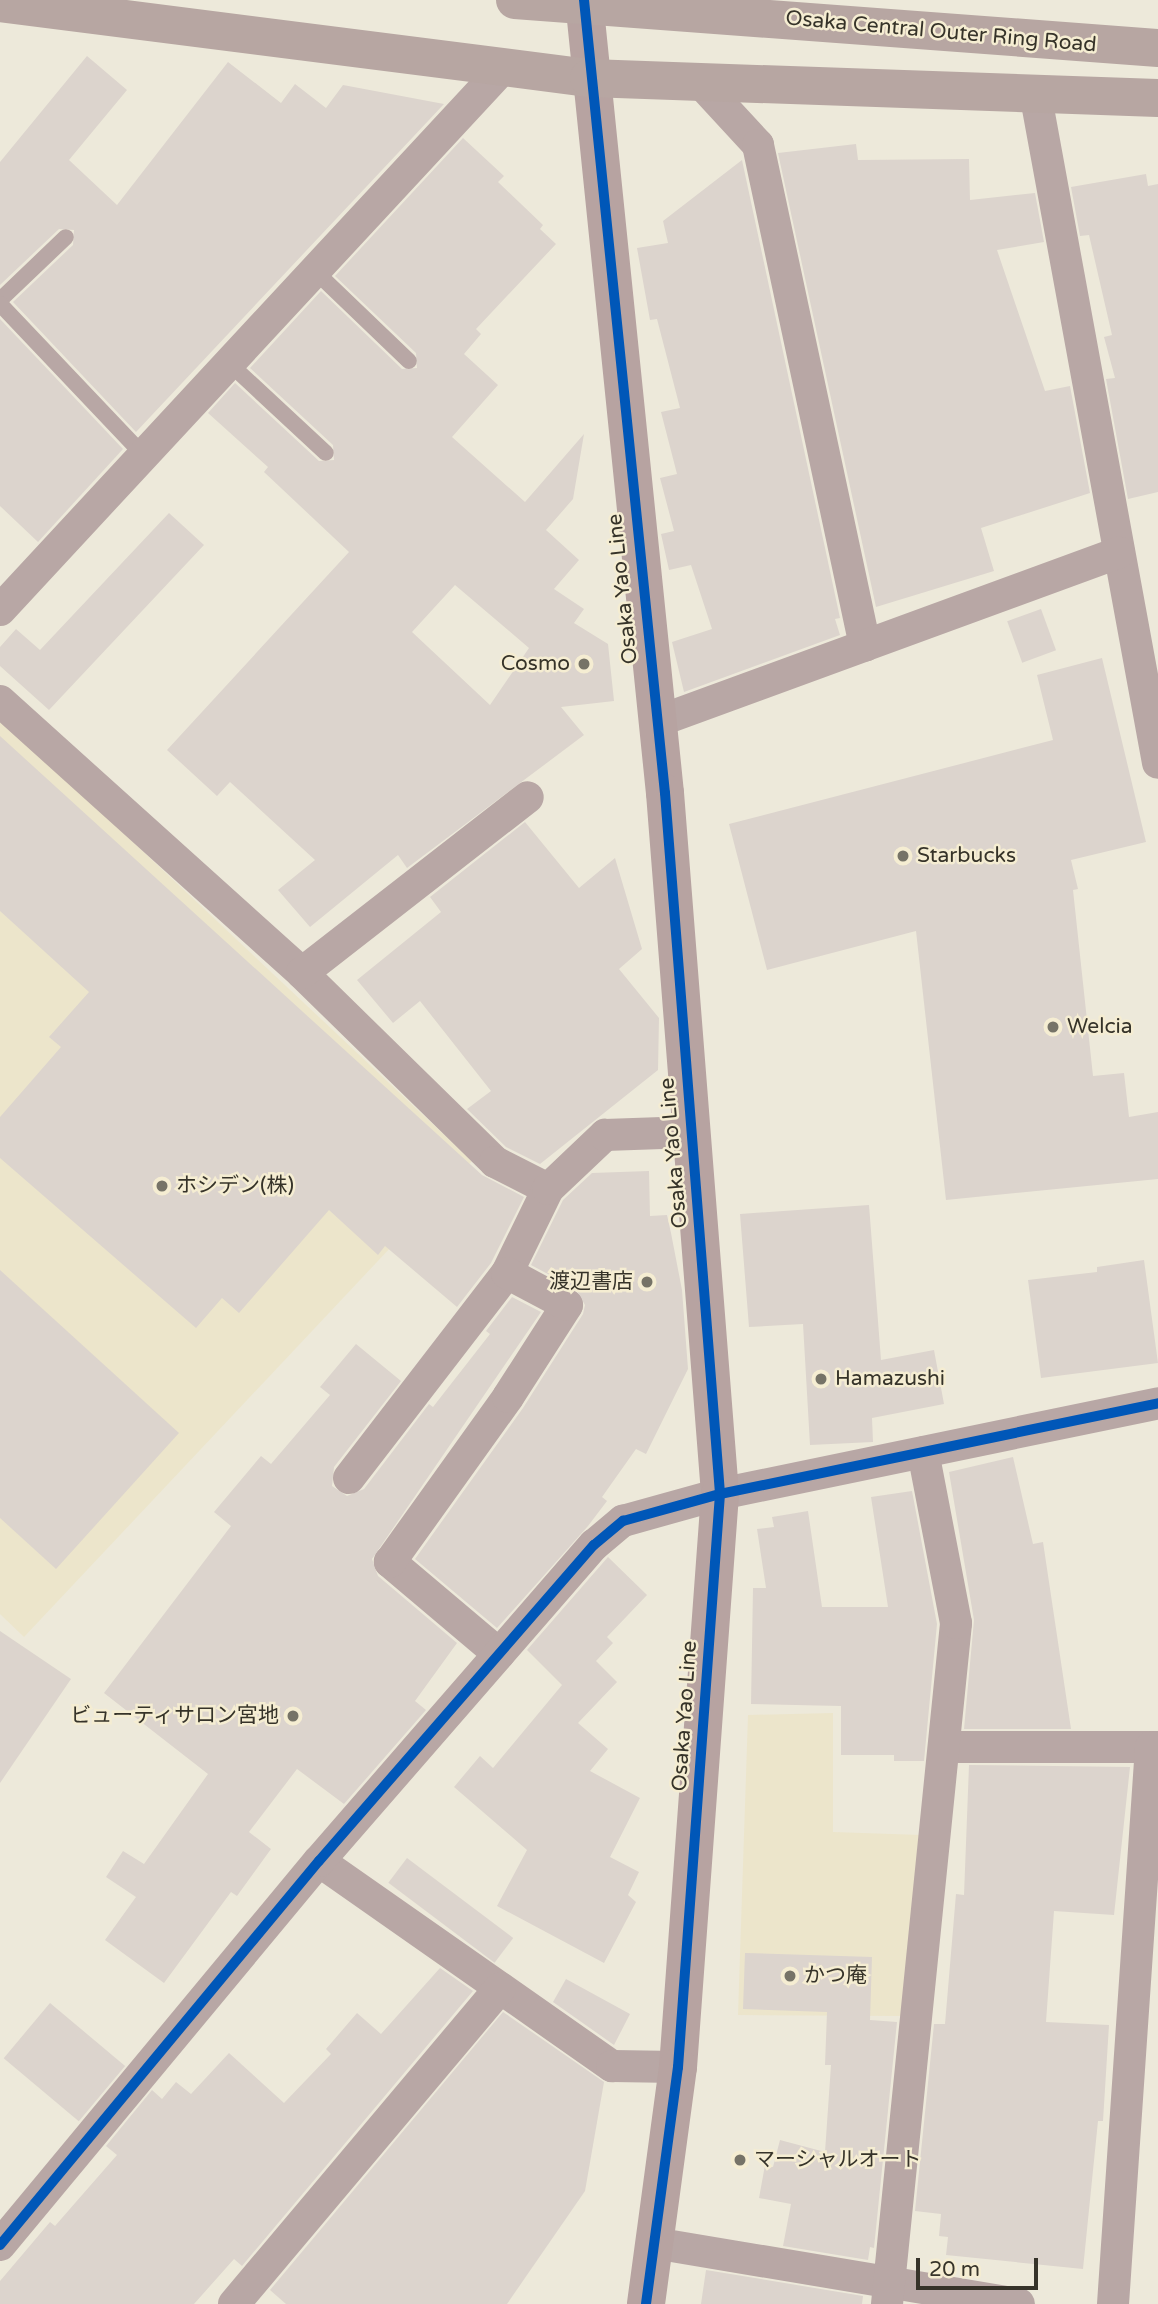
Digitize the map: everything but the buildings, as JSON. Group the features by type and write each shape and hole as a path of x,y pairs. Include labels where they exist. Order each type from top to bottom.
{"main road":[{"name":"Osaka Central Outer Ring Road","path":"515,0 1158,48"},
{"name":"Osaka Yao Line","path":"584,0 589,78 656,722 720,1494 678,2067 646,2304"},
{"path":"0,3 589,78 1158,98"}],"street":[{"path":"1,610 503,68"},
{"path":"699,81 758,145 865,646"},
{"path":"1035,92 1119,553 1147,636 1158,763"},
{"path":"656,722 1119,553"},
{"path":"0,701 302,973 495,1162 548,1189"},
{"path":"302,973 528,797"},
{"path":"349,1478 507,1273 548,1189 606,1135 691,1132"},
{"path":"499,1654 390,1562 508,1397 566,1305 507,1273"},
{"path":"0,2245 319,1861 594,1545 623,1521 720,1494 1158,1403"},
{"path":"889,2292 946,1746 956,1623 923,1451"},
{"path":"946,1746 1155,1747 1113,2304"},
{"path":"319,1861 612,2066 678,2067"},
{"path":"234,2304 500,1988"},
{"path":"654,2243 889,2292 1018,2304"}],"lane":[{"path":"66,237 0,302 144,456"},
{"path":"315,271 409,361"},
{"path":"229,363 326,453"}],"shaded area":[{"path":"0,717 472,1161 24,1637 0,1614"},
{"path":"833,1713 833,1832 921,1835 908,2016 738,2015 748,1715"}],"cycle path":[{"path":"584,0 665,793 720,1494 678,2067 646,2304"},
{"path":"0,2245 319,1861 594,1545 623,1521 720,1494 1158,1403"}],"place":[{"name":"Cosmo","path":"584,664"},
{"name":"Starbucks","path":"903,856"},
{"name":"Welcia","path":"1053,1027"},
{"name":"ホシデン(株)","path":"162,1186"},
{"name":"渡辺書店","path":"647,1282"},
{"name":"Hamazushi","path":"821,1379"},
{"name":"ビューティサロン宮地","path":"293,1716"},
{"name":"かつ庵","path":"790,1976"},
{"name":"マーシャルオート","path":"740,2160"}]}
